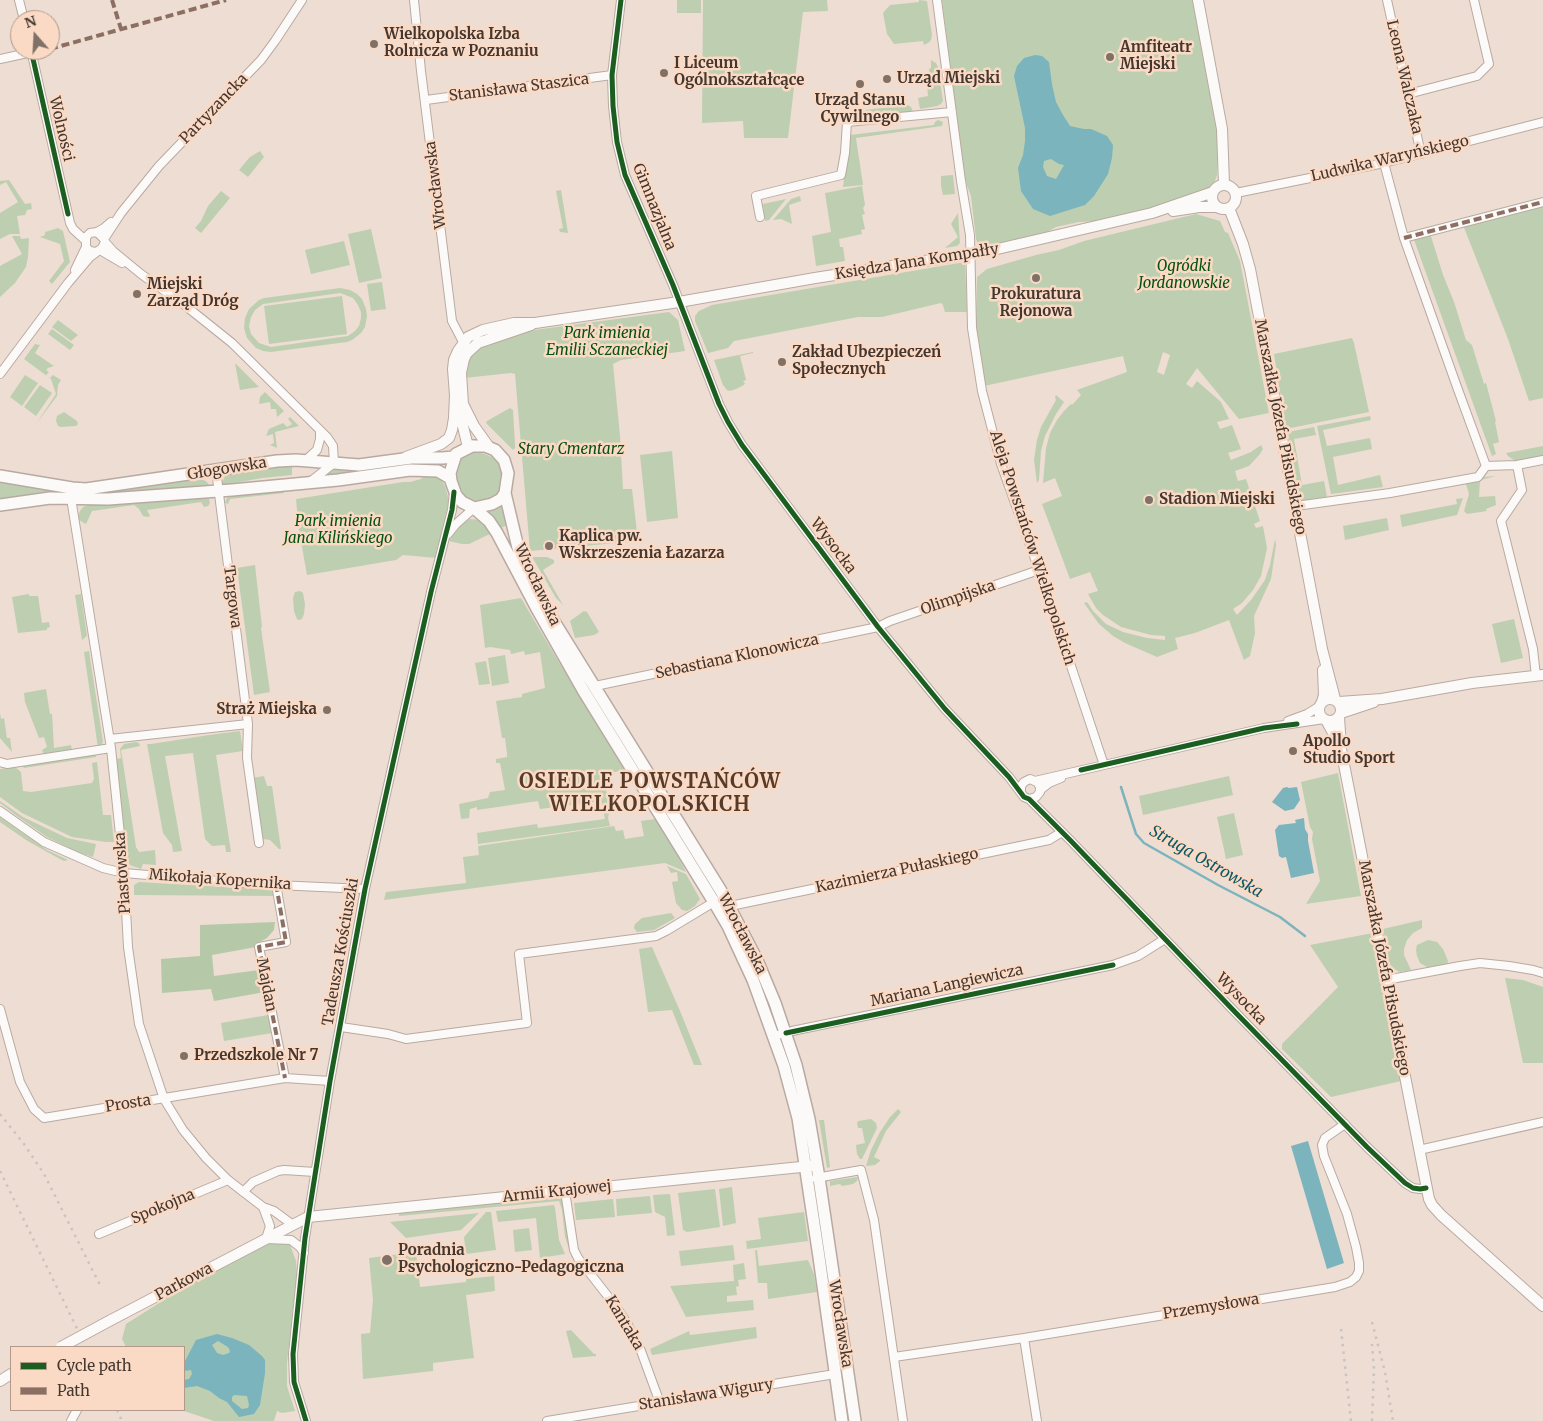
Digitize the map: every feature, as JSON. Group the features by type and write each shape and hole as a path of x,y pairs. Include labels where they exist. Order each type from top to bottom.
{"main road":[{"path":"477,445 489,447 499,454 506,464 508,476 505,493 496,502 474,508 462,502 454,492 450,478 450,468 454,457 460,451 477,445"},
{"name":"Głogowska","path":"0,476 86,489 277,461 367,464 402,458 454,457"},
{"name":"Głogowska","path":"0,505 41,498 118,499 218,491 338,480 410,470 438,471 450,478"},
{"name":"Wrocławska","path":"505,493 521,557 552,620 595,686 729,906 757,960 786,1033 802,1087 814,1179 855,1421"},
{"name":"Wrocławska","path":"474,508 489,521 497,533 583,690 728,926 753,980 774,1036 792,1092 802,1142 812,1166"},
{"name":"Wrocławska","path":"814,1179 842,1421"}],"street":[{"name":"Partyzancka","path":"104,240 121,213 159,166 261,60 302,0"},
{"name":"Wrocławska","path":"414,0 452,321 463,342"},
{"name":"Gimnazjalna","path":"621,0 612,76 617,142 625,176 679,302"},
{"name":"Aleja Powstańców Wielkopolskich","path":"937,0 970,235 972,328 982,392 1001,464 1104,765"},
{"path":"1198,0 1222,129 1224,184"},
{"name":"Leona Walczaka","path":"1386,0 1421,154"},
{"path":"1408,94 1477,76 1489,64 1474,0"},
{"name":"Wolności","path":"34,60 71,226 85,243"},
{"name":"Stanisława Staszica","path":"426,100 612,76"},
{"path":"760,217 756,196 841,176 847,122 952,112"},
{"name":"Ludwika Waryńskiego","path":"1236,193 1384,163 1543,122"},
{"path":"1384,163 1404,238 1486,466"},
{"path":"1224,184 1231,187 1236,193 1234,203 1229,208 1221,209 1217,207 1212,199 1213,192 1217,187 1224,184"},
{"name":"Księdza Jana Kompałły","path":"1152,213 1213,192"},
{"path":"1404,238 1543,202"},
{"name":"Księdza Jana Kompałły","path":"535,323 970,255 1152,213 1199,207 1217,207"},
{"name":"Marszałka Józefa Piłsudskiego","path":"1229,208 1243,244 1250,269 1322,649 1337,701"},
{"name":"Partyzancka","path":"97,232 121,213"},
{"path":"68,283 88,235 97,232 113,251 232,343 331,442 334,463 309,483"},
{"path":"0,374 68,283 98,251 104,240"},
{"path":"85,243 90,251 98,251 141,274"},
{"name":"Wysocka","path":"679,302 719,404 733,431 878,627 945,709 1021,792"},
{"path":"402,458 441,444 449,438 453,425 455,395 454,360 463,342 474,333 491,328 519,323 535,323"},
{"path":"489,447 468,416 463,404 462,364 473,346 487,339 522,329 535,323"},
{"path":"455,395 468,447"},
{"path":"305,461 317,450 320,431"},
{"path":"1486,466 1517,465 1543,460"},
{"path":"1274,726 1307,714 1328,699 1337,701 1382,699 1472,683 1539,676 1501,522 1522,490 1517,465"},
{"path":"1296,506 1390,493 1478,477 1486,466"},
{"name":"Targowa","path":"216,470 248,724 246,758 259,843"},
{"name":"Tadeusza Kościuszki","path":"306,1421 296,1393 293,1354 308,1217 315,1172 365,889 429,600 446,537 454,492"},
{"name":"Piastowska","path":"71,498 110,740 124,873 128,947 139,1024 164,1099 183,1130 206,1158 228,1180 263,1207 293,1225"},
{"name":"Tadeusza Kościuszki","path":"446,537 456,524 474,508"},
{"name":"Olimpijska","path":"878,627 890,621 1038,570"},
{"name":"Sebastiana Klonowicza","path":"595,686 878,627"},
{"name":"Marszałka Józefa Piłsudskiego","path":"1321,704 1324,694 1322,649"},
{"path":"1035,781 1274,726 1325,719 1333,720 1340,715 1382,699"},
{"path":"1337,701 1341,706 1341,749"},
{"path":"1321,704 1320,713 1341,749"},
{"path":"110,740 248,724"},
{"path":"0,762 7,764 111,748"},
{"name":"Marszałka Józefa Piłsudskiego","path":"1341,749 1426,1188"},
{"path":"1039,793 1039,785 1030,779 1021,786 1021,792 1024,797 1033,799 1053,780 1081,770"},
{"name":"Wysocka","path":"1009,777 1024,782"},
{"name":"Wysocka","path":"1039,793 1044,815"},
{"name":"Wysocka","path":"1029,799 1345,1124 1406,1183 1413,1188 1426,1188"},
{"name":"Mikołaja Kopernika","path":"0,811 44,842 103,868 124,873 254,884 365,889"},
{"name":"Kazimierza Pułaskiego","path":"729,906 1049,840 1062,832"},
{"name":"Majdan","path":"276,884 286,942 259,947 285,1078"},
{"path":"341,1027 388,1034 406,1039 527,1023 518,954 656,936 666,932 714,902 729,906"},
{"name":"Mariana Langiewicza","path":"774,1036 1113,965 1138,956 1165,939"},
{"path":"1386,980 1480,963 1509,966 1543,973"},
{"name":"Prosta","path":"0,1009 20,1082 34,1109 44,1118 285,1078 330,1081"},
{"path":"1420,1150 1543,1122"},
{"name":"Przemysłowa","path":"894,1357 1024,1338 1335,1287 1350,1282 1359,1271 1356,1247 1347,1214 1327,1166 1322,1145 1325,1138 1345,1124"},
{"name":"Armii Krajowej","path":"308,1217 812,1166"},
{"path":"814,1179 861,1170 874,1220 904,1421"},
{"path":"243,1192 253,1182 278,1171 315,1172"},
{"name":"Spokojna","path":"99,1234 228,1180"},
{"path":"1426,1188 1432,1205 1440,1214 1543,1306"},
{"name":"Kantaka","path":"565,1191 574,1250 618,1308 627,1323 641,1352 660,1403"},
{"path":"263,1207 270,1226 266,1238 291,1240 304,1253"},
{"name":"Parkowa","path":"62,1346 308,1217"},
{"path":"1024,1338 1037,1421"},
{"name":"Stanisława Wigury","path":"547,1421 836,1374"}],"green space":[{"path":"677,0 701,0 701,13 677,13"},
{"path":"703,0 827,0 828,11 803,12 788,138 744,138 743,121 702,123"},
{"path":"919,0 927,1 932,35 931,40 924,45 923,41 894,44 887,34 883,13 890,5 919,2"},
{"path":"942,0 1194,0 1218,130 1217,175 1214,184 1207,191 1160,207 1099,221 1079,222 1056,227 1042,235 982,246 978,244 971,196 965,180"},
{"path":"931,60 938,67 943,101 937,106 920,109 918,98 928,96 927,85 931,84 929,69 931,68"},
{"path":"908,105 913,112 866,115 865,110"},
{"path":"938,120 943,122 942,126 856,138 863,185 843,187 850,135 934,125"},
{"path":"260,151 264,157 248,177 239,170 250,157"},
{"path":"953,175 955,194 943,195 941,176"},
{"path":"9,180 25,204 31,203 32,209 27,210 25,215 17,216 20,234 10,234 0,239 0,213 18,202 6,182 0,185 0,181"},
{"path":"862,186 865,214 862,215 865,229 861,230 862,234 839,239 840,247 843,247 845,261 816,266 812,236 831,232 825,193"},
{"path":"561,190 568,233 560,232 559,229 563,228 556,191"},
{"path":"221,191 230,198 201,233 195,228 201,221 208,206"},
{"path":"800,196 801,201 789,205 792,224 781,219 773,220 791,199"},
{"path":"786,199 769,220 765,221 763,204"},
{"path":"1543,204 1543,398 1529,401 1508,339 1463,225"},
{"path":"958,213 960,243 957,246 945,248 958,237 951,224"},
{"name":"Ogródki Jordanowskie","path":"1196,214 1220,221 1225,232 1228,233 1240,261 1269,413 1239,419 1197,368 1186,384 1192,388 1197,381 1221,402 1229,419 1217,422 1220,429 1232,425 1241,449 1228,453 1231,460 1251,452 1261,445 1263,449 1249,466 1235,471 1238,481 1246,479 1250,491 1243,493 1244,496 1251,494 1260,521 1254,524 1256,528 1263,526 1267,548 1261,576 1253,590 1242,603 1233,609 1237,615 1251,600 1265,580 1275,539 1276,545 1271,579 1254,616 1255,633 1250,656 1244,660 1229,620 1195,633 1175,638 1178,649 1157,657 1125,643 1099,624 1084,603 1087,602 1106,624 1123,632 1165,640 1165,636 1151,635 1121,627 1103,615 1096,608 1088,594 1098,591 1090,572 1070,579 1042,504 1062,496 1055,478 1043,483 1046,448 1050,433 1057,420 1081,395 1077,390 1127,372 1123,356 984,386 976,326 977,277 987,269 1059,250 1084,241","holes":["1163,352 1170,355 1164,375 1157,372"]},
{"path":"58,228 63,231 70,262 52,284 49,281 64,261 60,244 40,237 45,235 45,232"},
{"path":"371,229 382,278 359,283 348,234"},
{"path":"1430,233 1466,340 1472,345 1484,384 1486,383 1496,421 1499,442 1493,444 1496,454 1492,456 1413,237"},
{"path":"12,236 20,236 21,239 29,238 28,257 26,267 15,283 0,297 0,266 22,254"},
{"path":"344,241 350,265 311,274 305,250"},
{"path":"965,262 967,312 945,312 941,303 882,317 858,317 734,341 728,348 708,353 695,321 695,316 699,311 712,305"},
{"path":"382,282 386,309 371,311 367,284"},
{"path":"340,288 350,290 362,299 367,316 365,327 361,333 347,342 271,352 263,351 256,348 247,338 244,328 245,318 249,309 264,298","holes":["340,293 353,298 361,312 361,318 359,326 348,336 271,347 259,343 251,334 249,326 251,317 255,310 263,304"]},
{"path":"342,296 347,334 269,344 264,306"},
{"name":"Stary Cmentarz","path":"669,312 678,320 685,351 621,360 613,364 623,489 632,489 638,541 530,551 515,374 464,378 467,359 476,348 506,336 534,330"},
{"path":"58,320 78,335 71,341 52,327"},
{"path":"52,329 74,345 70,350 48,334"},
{"path":"1352,338 1369,412 1286,429 1274,354"},
{"path":"35,344 40,345 35,353 54,366 46,370 49,372 46,375 50,378 53,375 61,380 58,385 57,396 36,424 56,394 51,379 24,359"},
{"path":"753,352 740,356 746,380 743,381 744,385 730,391 727,390 723,385 714,360"},
{"path":"235,363 259,387 240,390"},
{"path":"25,375 38,383 22,406 10,397"},
{"path":"40,385 52,393 36,416 24,407"},
{"path":"265,392 284,411 277,417 276,409 271,409 270,402 259,404 260,397"},
{"path":"1056,395 1064,402 1045,436 1037,483 1034,460 1037,440 1041,427 1056,400"},
{"path":"510,408 513,410 515,448 513,450 486,423"},
{"path":"64,412 77,421 78,424 76,426 58,426 57,416"},
{"path":"1370,416 1371,420 1323,430 1327,446 1370,438 1372,449 1333,457 1338,485 1380,475 1383,487 1331,494 1317,426"},
{"path":"290,417 299,426 275,432 277,448 270,445 274,443 273,434 266,436 269,429 283,423 287,427 292,424 288,419"},
{"path":"1314,427 1316,435 1294,439 1302,485 1324,481 1327,497 1299,501 1288,432"},
{"path":"1543,446 1543,458 1518,463 1506,453"},
{"path":"672,451 678,518 647,522 640,455"},
{"path":"479,452 492,457 498,463 502,474 499,496 480,502 469,499 464,495 454,473 459,460 471,453"},
{"path":"426,462 426,466 322,477 331,467"},
{"path":"281,465 292,465 292,475 221,484 228,474"},
{"name":"Park imienia Jana Kilińskiego","path":"431,474 442,481 449,500 437,558 403,555 396,560 307,575 296,499 410,482"},
{"path":"1496,476 1480,480 1479,497 1495,496 1496,505 1486,509 1487,511 1467,514 1464,511 1469,494 1465,481"},
{"path":"197,478 206,481 210,486 105,496 86,494"},
{"path":"0,481 56,491 0,500"},
{"path":"283,490 284,493 230,499 228,504 225,503 227,498 232,495"},
{"path":"205,497 209,499 210,503 208,506 204,507 201,502 147,510 150,516 148,517 143,516 134,505 92,511 86,524 79,520 78,517 83,507 88,505"},
{"path":"1463,498 1457,515 1402,527 1400,515 1457,504 1456,499"},
{"path":"503,503 508,525 498,529 485,509"},
{"path":"1387,518 1389,530 1345,540 1343,526"},
{"path":"470,519 481,520 492,533 469,544 449,541 457,528 463,522"},
{"path":"532,557 547,557 554,560 554,563 543,570 563,605 556,598"},
{"path":"255,565 270,692 254,695 237,568"},
{"path":"300,591 303,593 305,604 304,614 302,619 299,620 294,611 293,598 295,592"},
{"path":"29,594 29,596 38,596 42,623 49,622 50,627 47,630 18,633 12,597"},
{"path":"81,594 87,636 82,640 75,595"},
{"path":"521,598 626,769 608,774 604,781 610,808 608,818 610,826 478,844 477,833 537,824 538,828 605,819 601,801 540,809 538,801 477,810 477,807 470,809 469,818 461,819 459,804 488,798 490,792 505,790 500,763 496,763 496,759 507,757 507,754 505,738 502,738 496,701 522,697 522,694 545,688 540,652 525,655 524,651 511,654 510,650 485,648 480,605"},
{"path":"584,611 587,612 599,632 594,635 575,638 570,621"},
{"path":"1514,619 1523,658 1501,663 1492,624"},
{"path":"89,651 103,742 98,748 84,652"},
{"path":"505,655 509,683 492,686 488,658"},
{"path":"486,661 490,684 479,685 475,663"},
{"path":"46,689 50,714 52,714 54,748 71,745 72,752 45,757 42,750 47,747 44,737 39,738 25,702 24,693"},
{"path":"0,713 1,719 4,718 7,738 10,738 12,752 0,738"},
{"path":"240,731 243,751 216,755 231,852 226,852 225,845 212,846 205,839 193,753 165,756 182,851 173,852 172,845 163,833 147,744"},
{"path":"136,742 140,746 121,750 136,847 139,852 155,850 156,865 143,864 141,869 130,865 125,856 115,759 121,758 120,749 124,744"},
{"path":"96,754 96,757 24,768 22,765"},
{"path":"97,762 103,815 111,815 114,842 72,837 22,813 0,797 0,769 15,767 21,772 23,791 31,792 92,783 94,779 92,763"},
{"path":"1338,773 1361,896 1306,904 1320,881 1312,839 1313,832 1310,827 1301,782"},
{"path":"264,776 267,786 272,786 281,849 270,840 263,839 260,831 252,778"},
{"path":"1229,776 1233,795 1143,815 1139,796"},
{"path":"0,801 23,817 67,838 96,844 93,857 77,852 47,837 0,803"},
{"path":"1234,813 1243,855 1226,859 1217,817"},
{"path":"0,817 47,850 68,860 64,861 26,840 0,822"},
{"path":"655,819 686,872 665,863 384,900 386,892 466,883 463,857 479,855 478,846 614,826 616,831 623,830 625,839 644,836 641,821"},
{"path":"667,866 686,874 700,899 695,906 687,911 682,910 676,903 672,882 678,881 677,872 671,873"},
{"path":"139,882 274,890 276,896 134,895 134,885"},
{"path":"671,913 675,918 654,930 637,932 634,928 635,924 642,918"},
{"path":"1422,920 1422,928 1413,933 1407,940 1404,949 1404,955 1411,970 1400,972 1389,963 1383,929"},
{"path":"275,922 274,930 267,938 256,944 256,947 212,955 214,976 259,970 265,992 214,1001 211,989 162,993 161,959 200,956 200,925"},
{"path":"1373,933 1401,1081 1331,1097 1282,1049 1282,1044 1338,987 1310,945"},
{"path":"1428,940 1437,942 1443,949 1448,961 1447,965 1427,967 1420,963 1416,950 1417,945"},
{"path":"652,947 702,1065 694,1065 672,1010 648,1012 639,949"},
{"path":"1505,978 1523,980 1543,987 1543,1063 1523,1063"},
{"path":"268,1015 272,1033 224,1041 221,1023"},
{"path":"898,1109 901,1112 886,1131 874,1157 880,1161 875,1165 866,1166 880,1132"},
{"path":"871,1119 876,1123 877,1128 862,1159 860,1159 857,1154 856,1145 865,1143 862,1128 858,1128 857,1123 858,1121"},
{"path":"819,1120 824,1120 830,1167 827,1168"},
{"path":"858,1177 857,1181 853,1184 830,1186 830,1181"},
{"path":"732,1187 736,1223 723,1226 719,1189"},
{"path":"715,1189 720,1227 687,1232 683,1230 678,1193"},
{"path":"670,1194 675,1235 667,1236 665,1217 655,1212 653,1195"},
{"path":"562,1196 576,1257 572,1258 565,1237 559,1201 399,1216 399,1212"},
{"path":"650,1196 652,1213 617,1216 616,1199"},
{"path":"613,1199 615,1217 576,1220 574,1203"},
{"path":"554,1205 559,1240 565,1254 540,1258 536,1218 498,1222 496,1211"},
{"path":"486,1212 491,1212 496,1250 466,1254 464,1237"},
{"path":"804,1212 808,1241 747,1249 746,1241 761,1239 758,1218"},
{"path":"479,1213 461,1230 406,1238 390,1222"},
{"path":"529,1228 532,1250 515,1252 513,1230"},
{"path":"274,1236 289,1242 296,1261 297,1274 287,1363 287,1386 295,1411 282,1413 277,1411 274,1421 214,1421 184,1411 185,1346 126,1346 122,1339 126,1324 194,1281"},
{"path":"733,1245 735,1260 681,1266 679,1251"},
{"path":"755,1250 757,1250 759,1266 808,1260 814,1274 817,1292 768,1299 767,1283 758,1283"},
{"path":"416,1252 420,1287 466,1282 466,1279 494,1276 495,1291 466,1295 474,1358 433,1363 433,1371 363,1379 361,1334 370,1333 373,1300 369,1258"},
{"path":"744,1263 746,1279 738,1280 739,1286 736,1287 737,1295 727,1296 727,1302 753,1300 754,1310 686,1317 670,1286 734,1281 733,1265"},
{"path":"756,1327 757,1338 652,1355 650,1349 689,1331 690,1335"},
{"path":"571,1330 596,1356 573,1358 566,1331"}],"water":[{"path":"1035,55 1042,56 1049,62 1056,102 1070,126 1091,129 1107,136 1113,145 1108,174 1094,196 1085,205 1050,216 1033,209 1021,191 1018,168 1023,155 1025,128 1014,76 1017,66 1024,58","holes":["1051,159 1064,165 1056,179 1047,176 1043,167 1044,161"]},
{"path":"1297,787 1300,800 1294,809 1285,811 1272,802 1283,788"},
{"path":"1304,818 1314,873 1291,878 1286,857 1282,858 1279,856 1275,830 1279,825 1296,823 1295,820"},
{"path":"1308,1141 1344,1263 1327,1269 1291,1146"},
{"path":"217,1334 249,1345 265,1360 260,1405 254,1414 239,1417 227,1402 210,1391 197,1386 185,1388 185,1380 189,1379 192,1374 191,1370 185,1371 185,1361 196,1340","holes":["218,1341 228,1347 229,1353 223,1355 217,1353 212,1345","234,1395 247,1396 248,1408 242,1409 232,1401"]}],"waterway":[{"name":"Struga Ostrowska","path":"1121,787 1136,834 1144,843 1218,885 1280,917 1305,936"}],"railway":[{"path":"0,1114 24,1144 44,1174 101,1287"},
{"path":"0,1171 86,1346"},
{"path":"1372,1322 1385,1372 1393,1421"},
{"path":"1341,1329 1351,1421"},
{"path":"1372,1344 1374,1369 1372,1421"},
{"path":"117,1411 122,1421"}],"marked path":[{"path":"112,0 121,29"},
{"path":"60,46 226,0"},
{"path":"1404,238 1543,202"},
{"path":"276,884 286,942 259,947 285,1078"}],"cycle path":[{"path":"621,0 612,75 617,142 625,175 673,285 719,404 742,445 878,627 945,709 1009,777 1024,797 1029,799 1071,841 1367,1147 1405,1183 1413,1188 1426,1188"},
{"path":"33,60 68,214"},
{"path":"306,1421 294,1382 293,1354 305,1238 330,1081 365,889 431,592 452,510 454,492"},
{"path":"1081,770 1264,728 1297,724"},
{"path":"786,1033 1113,965"}],"place":[{"name":"Wielkopolska Izba Rolnicza w Poznaniu","path":"374,44"},
{"name":"Amfiteatr Miejski","path":"1110,57"},
{"name":"I Liceum Ogólnokształcące","path":"664,73"},
{"name":"Urząd Miejski","path":"887,79"},
{"name":"Urząd Stanu Cywilnego","path":"860,84"},
{"name":"Prokuratura Rejonowa","path":"1036,278"},
{"name":"Miejski Zarząd Dróg","path":"137,294"},
{"name":"Zakład Ubezpieczeń Społecznych","path":"782,362"},
{"name":"Stadion Miejski","path":"1149,500"},
{"name":"Kaplica pw. Wskrzeszenia Łazarza","path":"549,546"},
{"name":"Straż Miejska","path":"327,710"},
{"name":"Apollo Studio Sport","path":"1293,751"},
{"name":"Przedszkole Nr 7","path":"184,1056"},
{"name":"Poradnia Psychologiczno-Pedagogiczna","path":"387,1260"}],"district":[{"name":"OSIEDLE POWSTAŃCÓW WIELKOPOLSKICH","path":"650,794"}],"park label":[{"name":"Park imienia Emilii Sczaneckiej","path":"607,342"}]}
